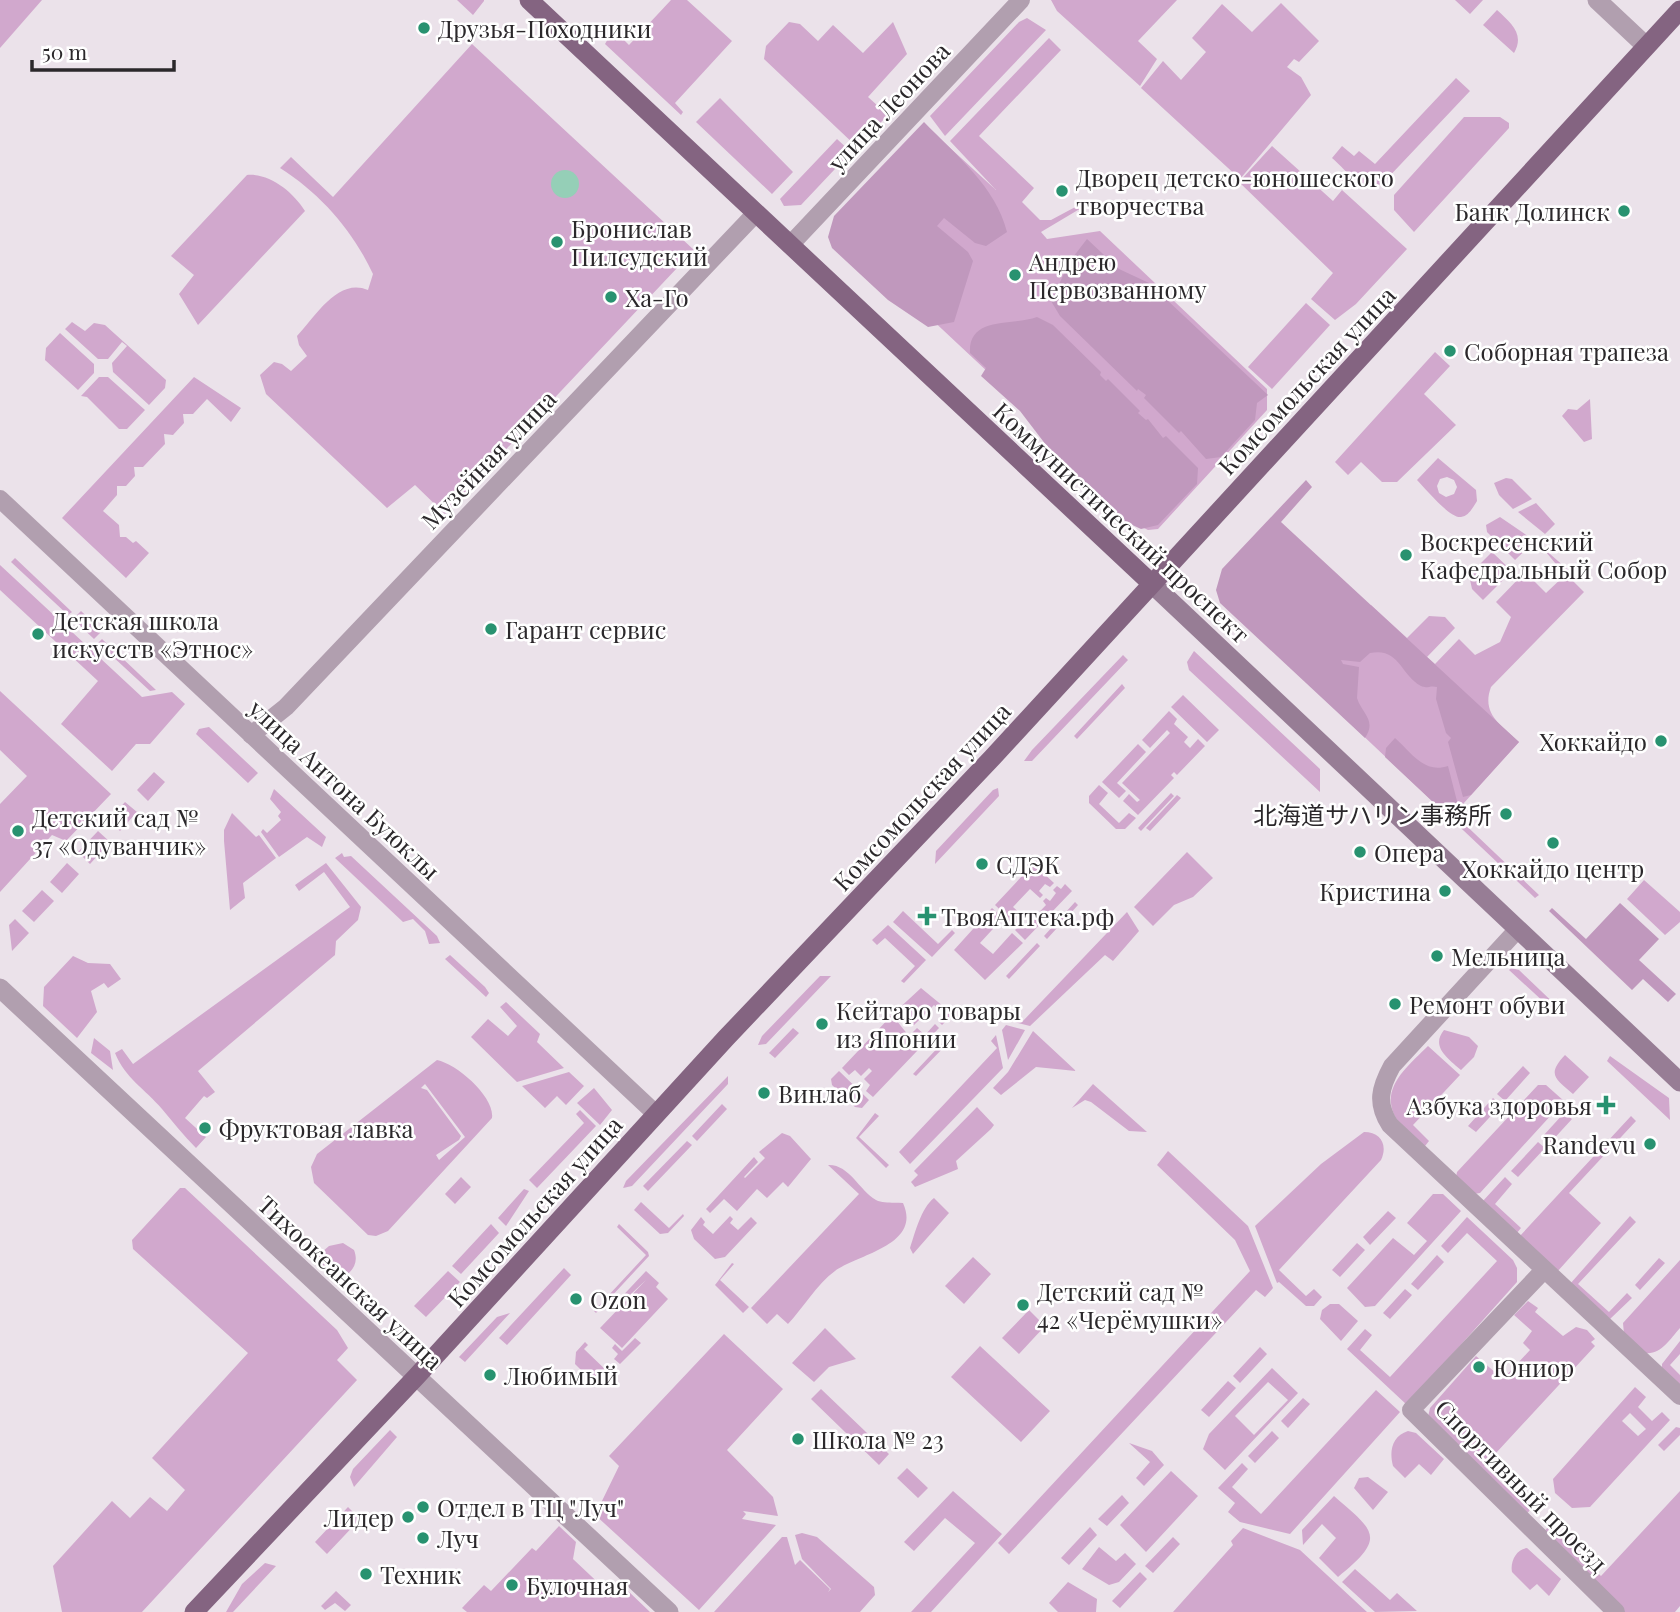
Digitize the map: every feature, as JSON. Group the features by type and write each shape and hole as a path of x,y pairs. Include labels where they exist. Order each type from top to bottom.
{"main road":[{"name":"Коммунистический проспект","path":"529,0 1680,1082"},
{"name":"Комсомольская улица","path":"194,1612 416,1377 656,1114 1152,583 1680,10"}],"street":[{"name":"улица Леонова","path":"790,245 1021,0"},
{"path":"1597,0 1646,46"},
{"name":"Музейная улица","path":"251,734 286,707 756,213"},
{"name":"улица Антона Буюклы","path":"0,499 656,1114"},
{"path":"1518,929 1409,1044 1381,1085 1380,1101 1390,1125 1680,1396"},
{"name":"Тихоокеанская улица","path":"0,988 669,1612"},
{"name":"Спортивный проезд","path":"1544,1270 1411,1410 1616,1612"}],"shaded area":[{"path":"0,0 42,0 0,48"},
{"path":"457,0 484,0 484,1 473,15"},
{"path":"671,0 687,0 732,41 675,103 683,112 681,115 605,44 613,30 617,33 621,29 625,34 622,38 629,45"},
{"path":"1051,0 1177,0 1138,41 1157,59 1140,86 1057,11"},
{"path":"1455,0 1483,0 1470,14"},
{"path":"1281,3 1319,41 1299,62 1294,59 1287,67 1301,77 1311,95 1240,179 1141,88 1163,61 1181,80 1206,52 1192,38 1222,4 1252,32"},
{"path":"1497,10 1517,34 1514,53 1483,25"},
{"path":"1027,18 1046,30 945,136 930,116 1019,22"},
{"path":"789,22 800,24 818,41 833,25 863,53 893,22 907,54 868,97 888,115 857,147 764,59 766,46"},
{"path":"1049,38 1061,50 979,136 1034,188 1022,202 1040,220 1051,220 1079,205 1083,207 1041,232 1047,239 1100,231 1267,389 1267,410 1158,529 1148,530 1138,525 990,374 832,226 849,203 925,125 996,190 950,141"},
{"path":"472,44 694,250 445,514 415,485 387,508 266,394 260,375 274,362 291,371 307,356 299,345 297,336 337,294 357,287 368,290 373,274 346,228 309,189 280,168 291,157 333,197"},
{"path":"1456,78 1470,91 1383,183 1362,183 1332,158 1342,146 1354,156 1359,151 1375,164"},
{"path":"720,98 793,172 772,194 696,122"},
{"path":"1464,117 1500,117 1509,123 1509,128 1414,232 1394,210 1394,195"},
{"path":"924,122 984,186 1002,216 1007,232 986,246 975,243 944,218 937,226 968,252 973,261 954,322 928,327 888,300 832,248 828,237 834,216"},
{"path":"837,139 851,152 801,205 784,206 780,199"},
{"path":"1272,146 1333,201 1342,190 1407,249 1356,304 1335,320 1311,299 1333,273 1239,182"},
{"path":"565,170 575,174 579,184 575,194 565,198 555,194 551,184 555,174"},
{"path":"247,175 264,177 280,185 305,211 198,325 179,294 194,275 171,256"},
{"path":"1087,239 1119,269 1149,283 1268,395 1257,403 1255,420 1221,457 1206,459 1181,431 1179,433 1144,398 1146,395 1138,389 1137,391 1060,316 1051,301 1070,261"},
{"path":"1306,303 1330,325 1272,389 1248,367"},
{"path":"1037,317 1053,325 1101,372 1100,375 1106,381 1108,379 1140,411 1138,413 1148,419 1163,438 1166,436 1198,468 1197,484 1158,525 1141,529 1126,522 1056,458 1020,411 981,376 986,368 970,353 971,341 976,333 994,324"},
{"path":"72,322 85,331 94,323 105,325 166,380 165,388 149,405 113,372 112,363 127,346 122,342 108,359 98,359 65,329"},
{"path":"60,333 94,364 94,373 78,390 45,360 46,348"},
{"path":"1435,352 1450,366 1424,394 1456,425 1397,482 1382,482 1361,462 1348,475 1335,462"},
{"path":"99,377 108,377 145,410 127,429 119,429 87,397 81,396"},
{"path":"194,377 241,408 231,422 207,399 193,414 183,414 184,423 173,435 164,434 165,444 143,467 134,467 135,476 126,486 117,486 117,495 103,511 119,525 120,537 126,537 133,543 136,541 149,553 126,578 62,518"},
{"path":"1590,399 1592,439 1584,442 1562,416 1568,409 1577,410"},
{"path":"1438,458 1476,490 1477,501 1466,515 1456,516 1444,508 1417,480","holes":["1447,477 1454,480 1457,487 1454,494 1446,497 1439,493 1437,486 1440,479"]},
{"path":"1506,478 1512,479 1532,499 1513,509 1499,495 1494,483"},
{"path":"1306,480 1312,487 1281,522 1519,742 1471,795 1463,797 1448,742 1451,738 1446,733 1436,699 1437,687 1421,686 1393,658 1380,652 1370,653 1360,662 1341,660 1343,664 1359,667 1357,698 1370,726 1365,738 1220,603 1216,590 1222,569"},
{"path":"1536,503 1555,524 1545,534 1518,512"},
{"path":"1500,517 1535,541 1515,560 1487,532 1486,525"},
{"path":"1541,546 1575,576 1572,580 1584,592 1491,687 1489,705 1494,718 1519,742 1454,814 1539,895 1535,898 1302,678 1371,605 1407,638 1429,616 1445,617 1455,628 1427,657 1435,664 1459,639 1475,655 1500,642 1511,617 1496,602 1525,572 1546,593 1565,575"},
{"path":"1492,552 1512,571 1483,600 1472,589 1469,575"},
{"path":"15,558 72,612 68,615 11,562"},
{"path":"0,565 142,697 172,692 185,704 150,744 136,744 112,771 61,724 98,681 0,590"},
{"path":"81,611 102,631 94,639 73,619"},
{"path":"102,639 156,690 150,691 98,643"},
{"path":"1194,651 1320,769 1320,792 1189,670 1187,662"},
{"path":"1123,655 1128,660 1032,761 1024,761 1032,750"},
{"path":"1122,684 1125,688 1077,739 1074,736"},
{"path":"0,691 111,794 66,841 52,835 0,892 0,804 27,776 0,750"},
{"path":"1183,695 1219,730 1207,742 1171,707"},
{"path":"1169,711 1177,719 1174,724 1188,737 1184,742 1190,748 1198,739 1205,746 1177,775 1174,772 1171,775 1174,778 1138,815 1123,801 1129,794 1137,802 1140,800 1122,783 1170,733 1167,730 1150,748 1142,740"},
{"path":"209,727 258,773 248,783 196,734 199,729"},
{"path":"1395,738 1425,765 1440,768 1448,766 1459,809 1450,818 1385,757 1386,748"},
{"path":"1138,744 1146,752 1117,783 1126,791 1119,798 1102,782"},
{"path":"154,772 165,782 148,801 137,790"},
{"path":"1099,785 1108,793 1099,804 1119,823 1129,813 1136,818 1125,829 1116,829 1089,803 1089,796"},
{"path":"998,788 999,796 935,864 936,851 993,790"},
{"path":"274,789 326,837 322,847 307,837 279,857 261,832 263,829 267,833 281,820 278,816 281,812 270,799"},
{"path":"1171,793 1174,796 1141,831 1138,828"},
{"path":"1177,795 1181,798 1150,831 1146,828"},
{"path":"125,802 137,812 120,831 109,820"},
{"path":"232,813 256,837 259,835 276,858 243,883 245,898 230,910 224,830"},
{"path":"98,831 110,842 90,864 78,852"},
{"path":"1187,852 1213,878 1193,897 1174,905 1153,926 1134,907"},
{"path":"342,853 344,857 351,856 437,936 440,943 429,944 425,931 413,919 403,922 335,858"},
{"path":"1038,859 1044,865 1041,871 1054,883 1050,887 1045,884 1039,891 1043,895 1040,898 1030,889 1013,907 1023,916 1012,927 1006,921 1009,918 995,905"},
{"path":"67,863 79,874 62,893 50,882"},
{"path":"326,863 361,907 358,920 336,941 335,955 198,1071 215,1092 207,1098 204,1096 185,1118 206,1137 196,1148 130,1076 115,1053 122,1049 133,1064 350,907 324,872 299,891 295,885"},
{"path":"1644,880 1680,912 1680,922 1665,935 1627,899"},
{"path":"1065,884 1072,891 1025,940 1015,930 1021,924 1025,927 1046,905 1043,901 1046,898 1050,901 1056,893 1053,890 1057,886 1061,889"},
{"path":"42,890 54,901 34,922 22,911"},
{"path":"1075,902 1078,905 1047,939 1044,936"},
{"path":"1620,903 1659,939 1639,960 1676,994 1668,1002 1643,979 1632,990 1549,911 1552,908 1586,939"},
{"path":"992,908 1003,918 980,943 993,954 1012,933 1023,943 985,980 954,950"},
{"path":"903,911 938,944 952,930 955,933 932,957 893,922"},
{"path":"1127,912 1139,931 1113,961 1105,955 1030,1026 1010,1021 1015,1017 1022,1022"},
{"path":"15,919 29,933 12,951 9,925"},
{"path":"888,925 926,960 904,983 901,981 915,966 885,938 877,945 872,940"},
{"path":"1037,943 1040,946 1009,979 1006,976"},
{"path":"450,955 485,987 489,993 486,997 445,959"},
{"path":"73,956 88,963 110,964 121,979 108,988 104,983 91,991 97,1012 77,1038 43,1006 44,987"},
{"path":"1509,970 1519,970 1563,1012 1559,1016"},
{"path":"820,976 831,976 766,1044 758,1045 762,1036"},
{"path":"921,988 949,1011 949,1018 942,1025 938,1021 944,1015 934,1005 914,1025 909,1025 895,1012"},
{"path":"506,1002 540,1034 537,1042 564,1068 517,1082 471,1037 488,1019 508,1036 517,1026 500,1007"},
{"path":"892,1015 909,1036 917,1028 925,1035 935,1024 939,1028 873,1097 866,1091 870,1085 864,1079 872,1071 869,1068 861,1076 855,1070 849,1075 842,1068"},
{"path":"1006,1025 1025,1030 1008,1060 1002,1030"},
{"path":"793,1028 799,1033 775,1058 769,1053"},
{"path":"1444,1030 1469,1037 1478,1046 1474,1057 1461,1070 1440,1047 1440,1036"},
{"path":"1033,1031 1076,1071 1036,1067 1001,1095 993,1088 1008,1072"},
{"path":"996,1035 1003,1068 910,1164 899,1152 997,1048 991,1041"},
{"path":"94,1038 110,1051 113,1070 91,1053"},
{"path":"945,1040 948,1043 916,1076 913,1074"},
{"path":"1428,1046 1460,1075 1413,1125 1429,1141 1425,1146 1411,1139 1403,1129 1392,1109 1391,1098 1404,1070"},
{"path":"1565,1055 1589,1077 1573,1094 1558,1080 1555,1072"},
{"path":"1610,1056 1669,1098 1670,1120 1607,1061"},
{"path":"437,1060 454,1068 473,1083 481,1091 491,1110 492,1118 388,1231 376,1236 368,1235 314,1183 311,1167 317,1154","holes":["425,1084 465,1137 439,1160 436,1155 461,1136 427,1090 421,1088"]},
{"path":"1523,1066 1530,1073 1505,1101 1497,1094"},
{"path":"839,1071 869,1100 862,1108 855,1107 832,1085 831,1079"},
{"path":"569,1072 584,1086 566,1105 557,1096 545,1108 522,1086"},
{"path":"728,1076 728,1084 632,1186 623,1188 626,1181"},
{"path":"1093,1084 1147,1132 1129,1131 1085,1100 1072,1108"},
{"path":"1538,1085 1546,1085 1564,1101 1480,1193 1474,1194 1456,1177 1457,1172"},
{"path":"594,1088 612,1110 600,1125 577,1103"},
{"path":"1493,1098 1501,1105 1476,1132 1468,1126"},
{"path":"722,1104 727,1109 697,1141 692,1136"},
{"path":"977,1107 994,1125 991,1129 956,1161 958,1169 915,1187 911,1182 918,1175 914,1171"},
{"path":"580,1110 596,1126 537,1188 529,1180 584,1123 576,1114"},
{"path":"875,1113 879,1116 859,1137 889,1165 886,1168 856,1138"},
{"path":"1564,1113 1572,1119 1550,1143 1543,1136"},
{"path":"1631,1116 1636,1121 1569,1193 1601,1223 1557,1272 1519,1237"},
{"path":"1364,1132 1375,1134 1382,1140 1384,1149 1381,1160 1279,1270 1306,1296 1314,1289 1322,1297 1314,1306 1306,1306 1277,1283 1255,1226 1321,1164"},
{"path":"782,1133 790,1136 811,1159 788,1187 783,1182 767,1198 757,1189 737,1211 724,1199 710,1213 706,1209 754,1157 758,1162 745,1178 765,1158 759,1152"},
{"path":"687,1141 692,1145 648,1191 643,1186"},
{"path":"1538,1142 1545,1148 1518,1177 1511,1171"},
{"path":"1168,1151 1248,1226 1273,1288 1265,1297 1256,1290 1009,1554 998,1543 1250,1271 1235,1240 1157,1165"},
{"path":"828,1165 848,1173 876,1200 903,1203 907,1217 904,1229 885,1246 828,1276 788,1324 777,1314 767,1324 751,1308 859,1194"},
{"path":"461,1177 471,1187 455,1204 445,1194"},
{"path":"1505,1177 1512,1184 1495,1204 1521,1228 1516,1234 1482,1202"},
{"path":"180,1188 185,1188 337,1330 348,1348 337,1360 357,1380 142,1612 62,1612 53,1566 112,1501 130,1518 150,1497 167,1511 185,1490 152,1458 248,1353 133,1249 132,1240"},
{"path":"524,1189 529,1191 506,1226 498,1218"},
{"path":"1433,1194 1443,1194 1461,1211 1375,1306 1365,1307 1347,1288 1393,1238 1414,1255 1427,1241 1407,1223"},
{"path":"934,1198 949,1213 913,1254 910,1248 919,1221"},
{"path":"641,1202 669,1228 683,1214 684,1216 668,1233 660,1234 634,1210"},
{"path":"1388,1211 1396,1218 1370,1245 1363,1237"},
{"path":"730,1216 733,1219 730,1223 738,1230 751,1217 757,1223 725,1257 715,1259 694,1239 691,1230 701,1217 705,1222 703,1225 713,1234"},
{"path":"1630,1216 1636,1222 1578,1284 1609,1312 1627,1293 1632,1298 1610,1319 1570,1284"},
{"path":"1467,1217 1513,1260 1517,1268 1517,1282 1407,1405 1347,1349 1365,1329 1372,1335 1360,1350 1390,1377 1497,1261 1467,1233 1448,1253 1441,1246"},
{"path":"491,1224 499,1233 461,1274 452,1266"},
{"path":"619,1224 649,1256 596,1313 594,1311 646,1255 617,1227"},
{"path":"343,1243 354,1250 356,1260 349,1273 336,1281 314,1259 329,1246"},
{"path":"1357,1243 1365,1250 1340,1277 1332,1270"},
{"path":"1437,1255 1444,1262 1418,1290 1411,1284"},
{"path":"973,1257 991,1274 964,1304 945,1286"},
{"path":"1659,1258 1665,1263 1640,1290 1635,1285"},
{"path":"1680,1260 1680,1328 1660,1349 1645,1353 1624,1334 1623,1323"},
{"path":"732,1263 734,1264 720,1280 749,1307 743,1313 715,1285"},
{"path":"564,1268 571,1275 507,1345 499,1338"},
{"path":"448,1271 460,1282 426,1317 414,1306"},
{"path":"646,1271 659,1283 656,1287 668,1299 622,1348 600,1328 646,1280 617,1307 614,1305"},
{"path":"1405,1289 1412,1295 1390,1319 1383,1313"},
{"path":"1528,1301 1538,1308 1535,1312 1563,1336 1576,1327 1587,1330 1595,1339 1591,1342 1595,1346 1484,1466 1530,1510 1524,1517 1428,1417 1430,1408 1476,1356 1503,1379 1530,1350 1523,1343 1532,1331 1514,1315"},
{"path":"1330,1304 1339,1304 1358,1321 1341,1341 1320,1319 1322,1310"},
{"path":"1029,1310 1045,1326 1019,1354 1002,1338"},
{"path":"510,1313 465,1362 459,1357 497,1317"},
{"path":"825,1328 856,1359 829,1367 814,1382 792,1363"},
{"path":"724,1334 783,1389 727,1450 773,1497 778,1516 743,1511 746,1514 742,1519 776,1525 699,1610 593,1513 601,1503 619,1466 609,1456"},
{"path":"635,1338 641,1343 620,1364 614,1359 618,1354 612,1348 615,1344 622,1351"},
{"path":"1680,1341 1680,1354 1670,1365 1680,1375 1680,1389 1662,1370 1662,1364"},
{"path":"585,1342 588,1345 584,1349 609,1373 600,1382 592,1381 575,1364 576,1352"},
{"path":"980,1346 1050,1411 1021,1442 951,1377"},
{"path":"1260,1347 1267,1354 1240,1383 1233,1376"},
{"path":"1272,1368 1298,1393 1225,1470 1203,1449 1209,1434","holes":["1268,1382 1288,1400 1254,1435 1235,1416"]},
{"path":"1228,1381 1236,1388 1209,1417 1201,1410"},
{"path":"1635,1387 1646,1397 1638,1407 1652,1421 1662,1412 1670,1420 1590,1507 1572,1508 1555,1493 1553,1479","holes":["1630,1413 1646,1429 1638,1436 1622,1421"]},
{"path":"821,1389 889,1454 879,1465 811,1399"},
{"path":"1376,1390 1400,1412 1290,1534 1240,1522 1228,1512 1235,1503 1218,1488 1242,1463 1248,1469 1232,1487 1261,1514"},
{"path":"1303,1398 1310,1404 1288,1428 1281,1421"},
{"path":"1676,1427 1680,1428 1680,1435 1664,1451 1658,1445"},
{"path":"390,1430 397,1437 354,1487 350,1477 353,1469"},
{"path":"1272,1431 1279,1438 1255,1463 1248,1456"},
{"path":"1408,1431 1416,1433 1444,1459 1431,1475 1419,1464 1405,1478 1393,1466 1391,1455 1395,1440"},
{"path":"1129,1443 1152,1451 1164,1465 1144,1486 1136,1478 1150,1462"},
{"path":"907,1468 928,1488 918,1498 897,1478"},
{"path":"1171,1471 1198,1496 1146,1552 1120,1525"},
{"path":"1368,1477 1388,1492 1373,1510 1354,1488 1359,1478"},
{"path":"953,1491 1002,1534 931,1612 911,1612 975,1543 945,1518 914,1551 904,1542"},
{"path":"1680,1491 1680,1606 1675,1612 1623,1612 1542,1534 1549,1526 1601,1576"},
{"path":"1122,1495 1129,1503 1107,1526 1098,1519"},
{"path":"1334,1496 1359,1518 1370,1535 1364,1552 1338,1577 1319,1558 1336,1538 1322,1524 1303,1545 1302,1530"},
{"path":"348,1507 360,1519 327,1554 315,1542"},
{"path":"559,1526 576,1542 573,1559 608,1592 626,1589 650,1612 467,1612 462,1608 484,1585 491,1591 532,1548 536,1551"},
{"path":"1090,1527 1097,1535 1069,1565 1061,1558"},
{"path":"1243,1528 1300,1550 1367,1612 1173,1612 1233,1545 1231,1541"},
{"path":"802,1533 817,1537 874,1587 875,1595 860,1612 714,1612 782,1537 787,1537 795,1565 800,1560 830,1589 828,1592 831,1589 802,1559 795,1535"},
{"path":"1173,1537 1180,1544 1153,1573 1145,1566"},
{"path":"1099,1547 1116,1561 1125,1553 1136,1564 1119,1582 1109,1585 1082,1569"},
{"path":"1527,1548 1561,1579 1549,1596 1537,1584 1530,1590 1512,1572 1515,1557"},
{"path":"265,1563 276,1566 233,1612 226,1612 242,1584"},
{"path":"1355,1569 1390,1600 1397,1593 1417,1611 1375,1612 1342,1582"},
{"path":"1140,1572 1147,1579 1120,1608 1112,1601"},
{"path":"1068,1582 1097,1599 1096,1612 1058,1612 1049,1603"},
{"path":"336,1591 351,1605 345,1611 335,1603 325,1610 321,1606"}],"place":[{"name":"Друзья-Походники","path":"424,28"},
{"name":"Дворец детско-юношеского творчества","path":"1062,191"},
{"name":"Банк Долинск","path":"1624,211"},
{"name":"Бронислав Пилсудский","path":"557,242"},
{"name":"Андрею Первозванному","path":"1015,275"},
{"name":"Ха-Го","path":"611,297"},
{"name":"Соборная трапеза","path":"1450,351"},
{"name":"Воскресенский Кафедральный Собор","path":"1406,555"},
{"name":"Гарант сервис","path":"491,629"},
{"name":"Детская школа искусств «Этнос»","path":"38,634"},
{"name":"Хоккайдо","path":"1661,741"},
{"name":"北海道サハリン事務所","path":"1506,814"},
{"name":"Детский сад № 37 «Одуванчик»","path":"18,831"},
{"name":"Хоккайдо центр","path":"1553,843"},
{"name":"Опера","path":"1360,852"},
{"name":"СДЭК","path":"982,864"},
{"name":"Кристина","path":"1445,891"},
{"name":"ТвояАптека.рф","path":"927,916"},
{"name":"Мельница","path":"1437,956"},
{"name":"Ремонт обуви","path":"1395,1004"},
{"name":"Кейтаро товары из Японии","path":"822,1024"},
{"name":"Винлаб","path":"764,1093"},
{"name":"Азбука здоровья","path":"1606,1105"},
{"name":"Фруктовая лавка","path":"205,1128"},
{"name":"Randevu","path":"1650,1144"},
{"name":"Ozon","path":"576,1299"},
{"name":"Детский сад № 42 «Черёмушки»","path":"1023,1305"},
{"name":"Юниор","path":"1479,1367"},
{"name":"Любимый","path":"490,1375"},
{"name":"Школа № 23","path":"798,1439"},
{"name":"Отдел в ТЦ \"Луч\"","path":"423,1507"},
{"name":"Лидер","path":"408,1517"},
{"name":"Луч","path":"423,1538"},
{"name":"Техник","path":"366,1574"},
{"name":"Булочная","path":"512,1585"}]}
